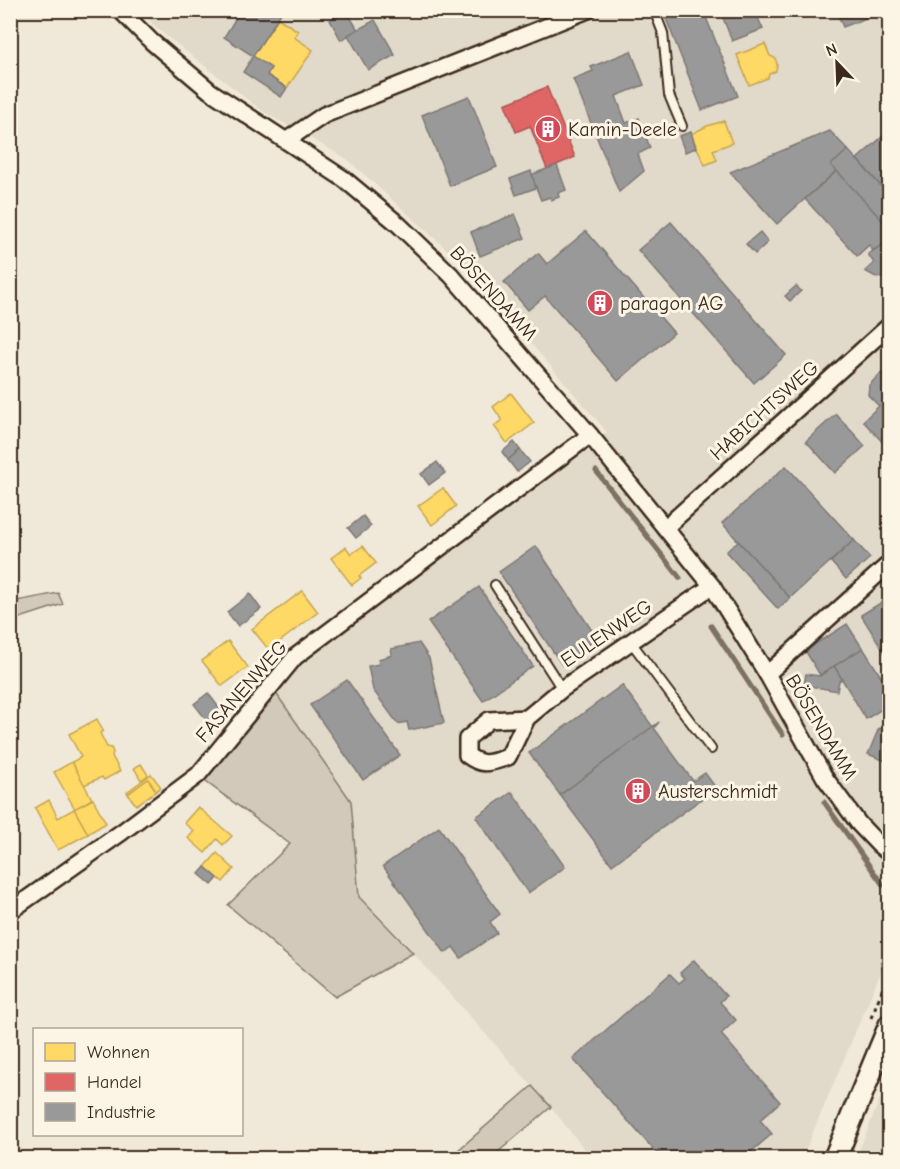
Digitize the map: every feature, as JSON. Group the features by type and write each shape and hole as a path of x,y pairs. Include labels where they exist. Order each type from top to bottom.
{"main road":[{"path":"835,1158 890,1025"}],"street":[{"name":"BÖSENDAMM","path":"120,10 210,91 344,179 398,224 443,267 590,435 712,586 767,674 825,778 860,824 890,854"},
{"path":"287,140 324,115 588,10"},
{"name":"HABICHTSWEG","path":"666,527 890,325"},
{"name":"FASANENWEG","path":"10,911 198,775 295,657 590,435"},
{"name":"BÖSENDAMM","path":"767,674 890,563"},
{"name":"EULENWEG","path":"526,718 562,689 712,586"}],"lane":[{"path":"654,10 663,33 669,95 682,126"},
{"path":"495,585 562,689"},
{"path":"631,642 711,749"}],"shaded area":[{"path":"139,11 889,11 889,953 802,1158 591,1158 551,1107 413,953 359,897 351,801 273,689 299,661 607,432 461,262 347,159 264,112 165,35"},
{"path":"58,593 63,604 11,621 11,602"},
{"path":"273,689 351,801 359,897 413,953 335,997 228,905 290,844 202,779"},
{"path":"889,1074 889,1158 856,1158 878,1104"},
{"path":"532,1086 551,1107 491,1158 449,1158"}],"building: Wohnen":[{"path":"278,18 298,31 294,37 313,50 287,88 267,75 271,68 253,56"},
{"path":"765,44 770,56 775,58 776,71 769,74 768,78 749,85 737,55"},
{"path":"724,121 732,143 713,150 717,160 705,165 691,134"},
{"path":"511,393 534,423 507,443 494,426 502,420 493,407"},
{"path":"443,488 456,506 432,525 418,506"},
{"path":"363,546 376,563 359,576 361,578 352,585 331,558 346,547 351,554"},
{"path":"302,591 318,612 269,650 252,629"},
{"path":"228,641 248,667 222,686 202,661"},
{"path":"97,719 103,731 100,733 107,747 111,748 112,756 120,771 104,780 102,777 84,785 72,762 81,757 69,734"},
{"path":"72,762 92,799 75,809 54,772"},
{"path":"141,764 148,775 141,780 134,768"},
{"path":"151,774 161,787 156,791 148,779 128,794 127,792"},
{"path":"148,779 156,791 136,805 128,794"},
{"path":"93,799 106,823 88,834 74,809"},
{"path":"49,800 58,818 74,809 88,834 58,850 35,808"},
{"path":"198,807 232,836 223,845 217,839 205,853 188,838 194,831 184,823"},
{"path":"217,853 234,869 223,882 205,867"}],"building: Handel":[{"name":"Kamin-Deele","path":"547,87 575,157 547,169 530,126 516,132 505,104"}],"building: Industrie":[{"path":"241,10 283,10 253,56 224,37"},
{"path":"346,10 358,30 341,40 330,20"},
{"path":"680,10 703,10 738,96 702,110 665,16"},
{"path":"720,10 751,10 754,17 757,16 763,29 732,41"},
{"path":"836,10 884,10 884,11 843,27"},
{"path":"375,20 395,55 368,70 348,35"},
{"path":"631,51 644,85 616,96 626,123 639,118 650,148 638,154 644,171 619,192 573,79 593,71 591,67"},
{"path":"253,56 271,68 267,75 287,88 281,97 243,72"},
{"path":"469,96 497,167 450,186 422,115"},
{"path":"890,130 890,196 857,159"},
{"path":"830,131 848,150 831,165 836,171 777,224 730,172"},
{"path":"691,132 696,148 685,152 679,136"},
{"path":"848,150 890,196 890,229 831,165"},
{"path":"557,165 566,190 558,193 559,197 541,200 531,175"},
{"path":"531,171 536,188 516,195 510,179"},
{"path":"837,171 890,229 890,240 873,251 869,245 857,256 805,199"},
{"path":"515,214 525,238 480,256 471,232"},
{"path":"671,222 786,355 754,383 638,250"},
{"name":"paragon AG","path":"586,231 674,333 618,381 545,296 528,310 504,282 538,253 547,264"},
{"path":"760,232 768,242 755,254 746,244"},
{"path":"890,240 890,279 876,277 865,271 874,263 868,254"},
{"path":"796,286 801,291 790,301 785,296"},
{"path":"881,373 890,374 890,450 863,421 879,406 868,395 869,385"},
{"path":"836,414 865,446 835,473 806,441"},
{"path":"514,442 520,450 508,460 502,452"},
{"path":"520,450 530,462 517,472 508,460"},
{"path":"437,462 445,473 429,485 421,474"},
{"path":"786,466 854,540 790,598 722,523"},
{"path":"363,516 371,526 356,538 348,528"},
{"path":"854,540 870,558 846,579 831,562"},
{"path":"738,541 790,598 778,609 726,552"},
{"path":"536,546 597,638 562,665 499,572"},
{"path":"479,587 533,666 483,701 428,622"},
{"path":"250,594 261,609 238,626 227,612"},
{"path":"890,597 890,661 861,615"},
{"path":"847,624 863,649 820,675 806,652"},
{"path":"419,643 429,658 444,723 409,730 407,722 398,724 373,690 368,666 379,664 378,659 392,655 391,649"},
{"path":"863,648 890,691 890,704 866,719 834,666"},
{"path":"834,666 842,679 839,681 837,691 804,685 806,674 820,676"},
{"path":"347,680 400,755 363,780 310,705"},
{"path":"622,685 653,727 560,795 529,753"},
{"path":"208,693 223,713 209,723 194,704"},
{"name":"Austerschmidt","path":"659,722 654,728 693,781 705,773 716,788 612,865 560,795"},
{"path":"879,728 890,733 890,763 868,754"},
{"path":"512,792 565,867 528,893 476,817"},
{"path":"439,827 500,914 490,922 497,933 461,958 453,947 445,953 383,866"},
{"path":"205,867 218,878 212,885 199,874"},
{"path":"694,960 726,996 720,1002 736,1020 721,1034 780,1102 760,1120 772,1134 744,1158 661,1158 573,1059 670,974 679,983 685,978 680,973"}],"waterway":[{"path":"596,471 680,578"},
{"path":"711,626 783,735"},
{"path":"824,802 883,885"}],"place":[{"name":"Kamin-Deele","path":"548,129"},
{"name":"paragon AG","path":"600,303"},
{"name":"Austerschmidt","path":"638,791"}]}
